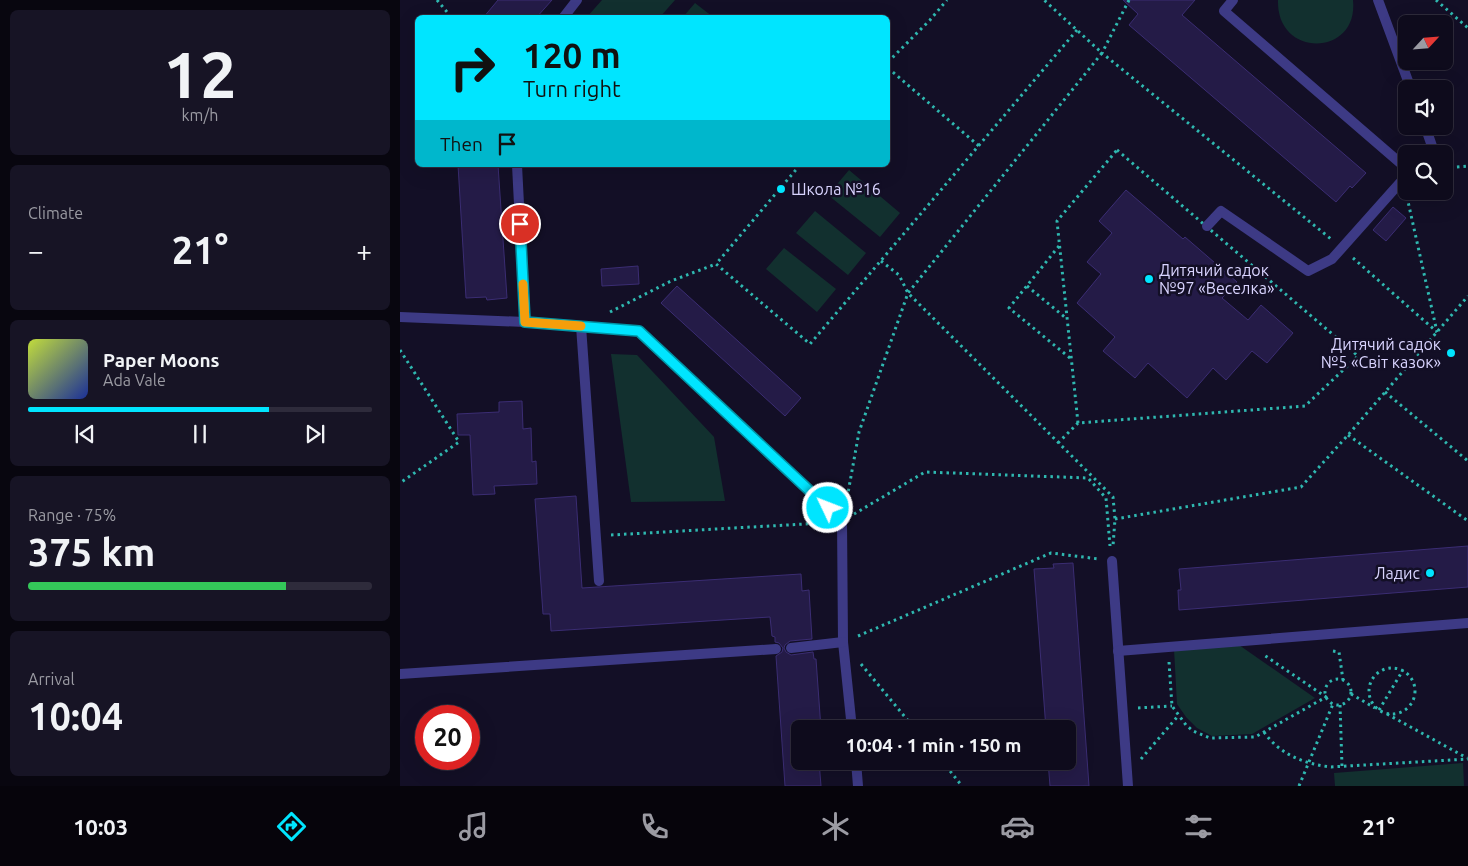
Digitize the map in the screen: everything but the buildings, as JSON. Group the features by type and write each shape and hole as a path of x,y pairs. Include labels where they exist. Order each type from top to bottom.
{"lane":[{"path":"565,15 577,0"},
{"path":"1233,0 1224,11 1398,161"},
{"path":"1378,0 1408,80"},
{"path":"517,167 525,322"},
{"path":"1207,226 1220,211 1308,271 1332,259 1398,185"},
{"path":"400,317 525,322 639,331 842,522 843,642 851,720"},
{"path":"581,326 599,581"},
{"path":"1112,561 1128,786"},
{"path":"1118,651 1468,623"},
{"path":"791,648 843,642"},
{"path":"400,674 776,649"},
{"path":"857,770 858,786"}],"path":[{"path":"437,0 450,15"},
{"path":"890,60 947,0"},
{"path":"1044,0 1102,54 1342,248 1437,332"},
{"path":"842,522 859,432 908,293 1102,54 1129,0"},
{"path":"1436,0 1468,28"},
{"path":"716,264 810,344 1077,30"},
{"path":"890,70 979,146"},
{"path":"1058,443 1078,423 1305,406 1358,356 1118,150 1057,221 1078,423"},
{"path":"1453,167 1468,166"},
{"path":"606,314 672,281 716,264 798,167"},
{"path":"1410,200 1437,332"},
{"path":"1060,246 1009,308 1071,359"},
{"path":"881,261 899,275 908,293 1113,497 1116,520 1112,561"},
{"path":"1027,286 1067,319"},
{"path":"1116,520 1301,487 1468,296"},
{"path":"400,350 459,442 400,483"},
{"path":"1385,392 1468,461"},
{"path":"1348,435 1468,521"},
{"path":"596,536 842,522 925,472 1088,478 1106,498 1112,561"},
{"path":"843,642 1051,553 1112,561"},
{"path":"1318,635 1320,648 1340,652 1343,680"},
{"path":"1243,641 1326,697 1333,704 1340,705 1347,702 1351,694 1349,685 1343,680 1335,680 1328,684 1326,697"},
{"path":"1167,647 1172,706 1186,725 1210,738 1255,737 1326,697"},
{"path":"861,664 908,720"},
{"path":"1396,667 1403,670 1413,681 1415,695 1408,708 1402,712 1387,714 1374,706 1370,699 1370,683 1380,670 1396,667"},
{"path":"1379,710 1403,670"},
{"path":"1351,694 1468,758"},
{"path":"1299,786 1333,704"},
{"path":"1340,705 1342,766"},
{"path":"1122,709 1172,706"},
{"path":"1127,775 1178,716"},
{"path":"1264,732 1275,746 1294,757 1309,763 1331,767 1468,758"},
{"path":"949,770 962,786"}],"green space":[{"path":"602,0 675,0 662,15 589,15"},
{"path":"1278,0 1353,0 1351,19 1344,32 1331,41 1317,44 1302,41 1290,33 1281,19"},
{"path":"695,3 710,15 685,15"},
{"path":"849,170 900,213 880,237 828,195"},
{"path":"815,211 866,253 848,275 796,233"},
{"path":"784,248 836,289 817,312 766,269"},
{"path":"611,354 637,355 714,437 725,501 631,502"},
{"path":"1239,645 1315,698 1252,734 1212,736 1197,728 1177,704 1174,649"},
{"path":"1463,763 1464,786 1335,786 1334,773"}],"slow traffic":[{"path":"523,284 525,322 581,326"}],"place":[{"name":"Школа №16","path":"781,189"},
{"name":"Дитячий садок №97 «Веселка»","path":"1149,279"},
{"name":"Дитячий садок №5 «Світ казок»","path":"1451,353"},
{"name":"Ладис","path":"1430,573"}],"route":[{"path":"520,224 525,322 639,331 828,508"}]}
